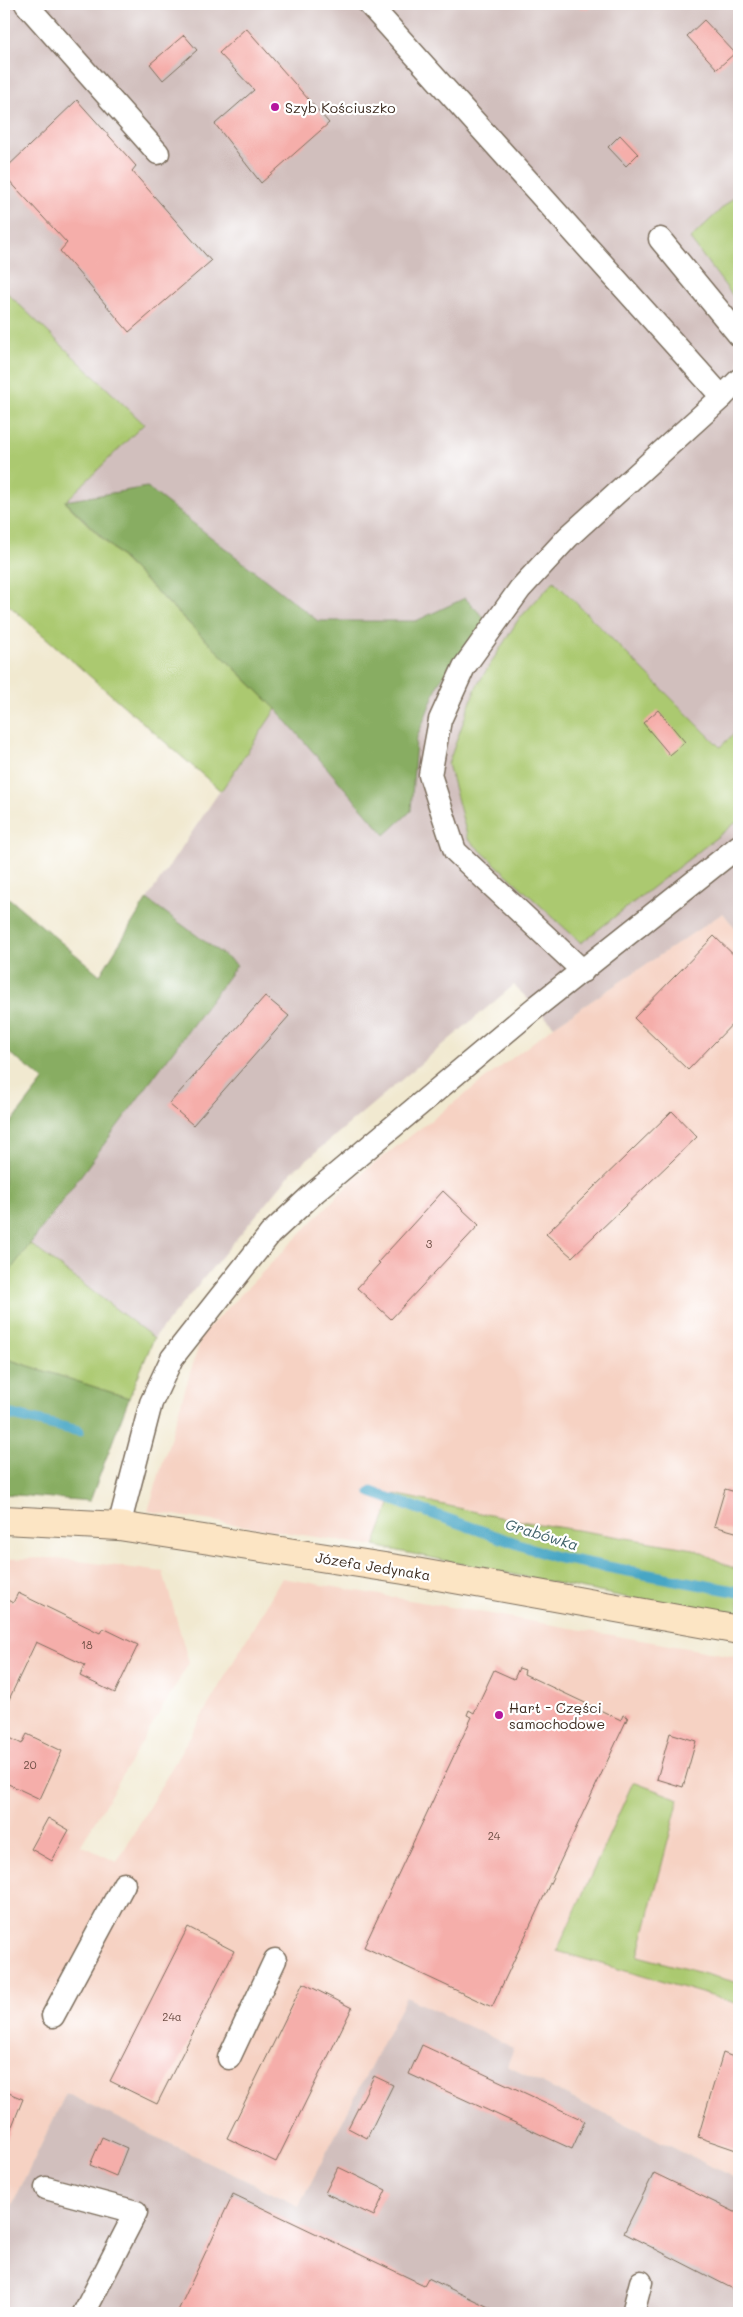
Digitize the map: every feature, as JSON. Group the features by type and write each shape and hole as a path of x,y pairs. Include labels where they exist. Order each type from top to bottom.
{"street":[{"name":"Józefa Jedynaka","path":"4,1520 119,1526 404,1570 739,1630"}],"lane":[{"path":"26,4 158,153"},
{"path":"369,4 722,397"},
{"path":"660,239 739,335"},
{"path":"583,970 454,852 430,775 440,720 464,667 520,589 568,537 739,380"},
{"path":"119,1526 151,1403 172,1358 270,1234 315,1192 521,1019 739,846"},
{"path":"53,2016 124,1884"},
{"path":"229,2058 275,1960"},
{"path":"46,2188 136,2212 84,2313"},
{"path":"633,2313 641,2282"}],"shaded area":[{"path":"4,4 739,4 739,933 723,913 554,1026 514,985 292,1172 154,1338 29,1243 237,965 147,899 275,709 65,501 143,424 4,290"},
{"path":"723,913 739,933 739,1571 694,1549 508,1519 394,1494 374,1546 148,1511 202,1334 354,1179 554,1026"},
{"path":"56,1558 163,1572 189,1663 81,1845 117,1862 282,1578 739,1657 739,2180 507,2066 513,2048 406,1998 299,2206 66,2093 4,2222 4,1559"},
{"path":"406,1997 514,2048 507,2066 739,2180 739,2313 4,2313 4,2222 66,2093 299,2206"}],"green space":[{"path":"739,192 739,304 690,239"},
{"path":"4,290 144,424 65,502 276,709 221,791 4,601"},
{"path":"147,487 318,621 416,621 465,598 486,620 439,682 416,740 411,811 385,835 276,709 65,501"},
{"path":"554,581 720,747 739,729 739,820 581,943 468,839 448,764 476,687 518,620"},
{"path":"4,894 100,975 147,899 237,965 4,1279 4,1132 44,1080 4,1049"},
{"path":"29,1243 154,1338 129,1398 4,1358 4,1279"},
{"path":"4,1358 129,1398 90,1501 4,1494"},
{"path":"394,1494 508,1519 694,1549 739,1571 739,1617 668,1606 374,1546"},
{"path":"633,1782 679,1799 638,1956 739,1983 739,2004 557,1951"}],"building":[{"path":"563,4 607,4 585,9"},
{"path":"704,20 735,53 717,69 687,36"},
{"name":"Szyb Kościuszko","path":"246,28 329,123 261,183 215,124 254,90 219,53"},
{"path":"184,35 197,50 163,80 150,64"},
{"path":"77,100 136,166 132,171 211,261 129,332 60,251 67,243 4,175 4,170"},
{"path":"620,135 638,154 626,166 608,147"},
{"path":"658,710 685,742 670,755 643,723"},
{"path":"714,936 739,960 739,1017 688,1070 634,1018"},
{"path":"265,996 289,1016 193,1125 169,1104"},
{"path":"672,1111 697,1137 572,1257 546,1234"},
{"path":"443,1191 479,1225 391,1319 357,1288 380,1263 378,1262"},
{"path":"725,1489 739,1493 739,1533 714,1526"},
{"path":"18,1593 100,1633 103,1628 138,1645 115,1693 80,1676 85,1665 36,1642 4,1710 4,1598 13,1603"},
{"path":"519,1668 525,1670 524,1674 621,1720 623,1715 628,1717 492,2007 364,1947 472,1717 467,1715 469,1710 474,1713 494,1670 514,1679"},
{"path":"670,1733 696,1741 683,1787 657,1779"},
{"path":"27,1734 62,1751 40,1799 4,1782 6,1777 4,1776 4,1735 22,1744"},
{"path":"48,1818 69,1830 52,1861 31,1849"},
{"path":"188,1927 234,1951 157,2104 110,2081"},
{"path":"303,1983 352,2008 276,2162 227,2138"},
{"path":"422,2045 585,2121 572,2149 409,2074"},
{"path":"723,2053 739,2059 739,2151 698,2137"},
{"path":"374,2076 393,2085 367,2138 348,2128"},
{"path":"4,2091 23,2099 4,2146"},
{"path":"102,2137 127,2148 116,2176 90,2165"},
{"path":"338,2167 386,2190 374,2216 325,2193"},
{"path":"654,2173 739,2214 739,2292 624,2233"},
{"path":"233,2194 424,2285 428,2278 501,2313 177,2313"}],"waterway":[{"name":"Grabówka","path":"4,1413 79,1431"},
{"name":"Grabówka","path":"371,1492 555,1557 739,1592"}],"place":[{"name":"Szyb Kościuszko","path":"275,107"},
{"name":"Hart - Części samochodowe","path":"499,1715"}]}
